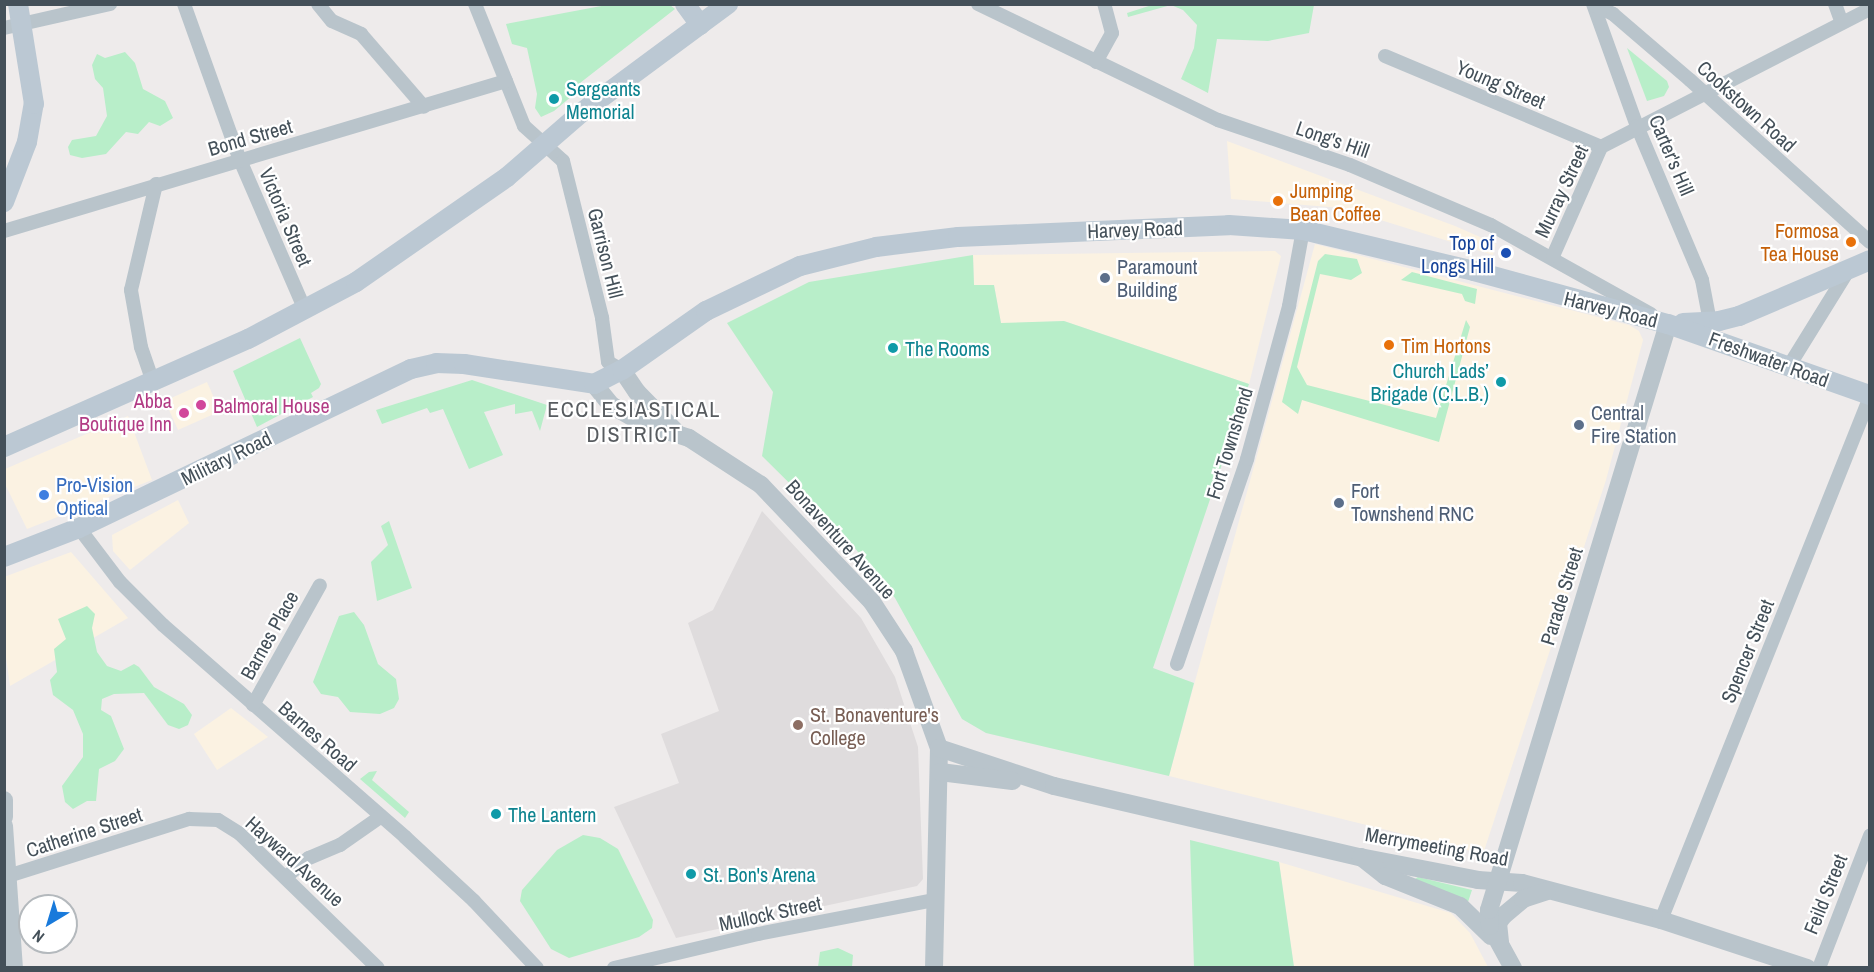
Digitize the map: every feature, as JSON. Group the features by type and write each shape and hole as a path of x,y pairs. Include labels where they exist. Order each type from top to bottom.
{"main road":[{"path":"4,202 33,122 33,83 14,26 18,4"},
{"path":"685,4 700,25"},
{"path":"4,447 153,382 305,310 404,251 546,145 582,112 728,4"},
{"name":"Harvey Road","path":"622,370 705,311 778,275 834,256 958,237 1229,225 1303,230 1474,271 1668,324"},
{"path":"1668,324 1710,322 1739,316 1869,260"},
{"name":"Freshwater Road","path":"1668,324 1869,396"},
{"name":"Military Road","path":"4,557 79,528 411,369 436,363 464,364 594,384"},
{"path":"594,384 622,370"}],"street":[{"path":"14,26 110,4"},
{"name":"Victoria Street","path":"184,4 240,160 305,310"},
{"path":"318,4 332,21 361,34 424,106"},
{"name":"Garrison Hill","path":"475,4 524,126 562,161 602,318 608,362 622,370"},
{"name":"Long's Hill","path":"978,4 1218,120 1401,185 1553,256 1668,324"},
{"path":"993,12 1007,4"},
{"path":"1096,62 1112,33 1104,4"},
{"path":"1835,4 1842,23"},
{"name":"Cookstown Road","path":"1594,5 1614,14 1869,242"},
{"name":"Carter's Hill","path":"1594,5 1637,126 1696,262 1708,301 1710,322"},
{"name":"Murray Street","path":"1553,256 1601,147 1637,126 1869,9"},
{"name":"Young Street","path":"1384,56 1601,147"},
{"name":"Bond Street","path":"4,231 506,81"},
{"path":"153,382 141,347 131,290 156,184"},
{"name":"Fort Townshend","path":"1177,664 1247,459 1289,306 1303,230"},
{"path":"1789,366 1848,271"},
{"name":"Parade Street","path":"1498,944 1488,910 1668,324"},
{"name":"Bonaventure Avenue","path":"622,370 675,431"},
{"name":"Bonaventure Avenue","path":"594,384 611,405 642,423 675,431 718,454 761,485 872,602 904,651 939,748 934,968"},
{"name":"Spencer Street","path":"1661,920 1869,396"},
{"name":"Barnes Road","path":"79,528 120,582 253,705 474,901 537,968"},
{"name":"Barnes Place","path":"253,705 320,585"},
{"name":"Merrymeeting Road","path":"939,748 1054,786 1360,856 1497,882 1522,883 1661,920 1807,968"},
{"name":"Merrymeeting Road","path":"940,772 1054,786"},
{"path":"4,800 4,817"},
{"name":"Hayward Avenue","path":"171,824 205,817 218,820 240,834 378,968"},
{"path":"286,877 309,858 340,845 380,817"},
{"name":"Catherine Street","path":"9,876 171,824"},
{"path":"4,826 14,968"},
{"name":"Feild Street","path":"1819,968 1869,836"},
{"path":"1360,856 1385,876 1460,906 1498,944 1513,968"},
{"path":"1498,944 1498,923 1503,916 1523,899 1547,891"},
{"name":"Mullock Street","path":"614,968 758,934 935,900"}],"shaded area":[{"path":"1227,141 1455,226 1496,244 1493,255 1342,208 1231,199"},
{"path":"1315,244 1629,325 1639,331 1643,340 1606,480 1483,854 1169,776"},
{"path":"1275,251 1281,256 1249,384 1064,321 1001,324 994,285 974,285 973,255"},
{"path":"207,382 220,411 178,430 165,401"},
{"path":"128,416 152,480 27,529 5,484 5,469"},
{"path":"178,500 189,523 130,570 113,551 112,535"},
{"name":"St. Bonaventure's College","path":"762,511 861,618 895,677 918,747 923,879 917,886 676,938 614,807 679,783 661,734 719,711 688,623 713,610"},
{"path":"71,552 128,618 10,686 4,643 4,577"},
{"path":"231,708 268,737 217,770 194,734"},
{"path":"1279,862 1451,913 1470,933 1488,967 1294,967"}],"green space":[{"path":"612,4 670,5 675,9 580,83 572,96 554,111 541,117 535,108 537,94 527,48 512,44 506,24"},
{"path":"1152,4 1314,5 1309,33 1268,41 1217,39 1208,93 1181,79 1194,48 1197,25 1183,10 1171,5 1128,17 1127,13"},
{"path":"1627,48 1667,81 1669,87 1664,96 1647,101"},
{"path":"125,52 135,63 143,89 165,101 173,118 160,126 149,122 138,134 126,132 106,154 82,158 70,155 68,147 72,140 96,136 107,116 103,88 95,79 92,65 97,54 105,58"},
{"path":"1325,254 1357,259 1362,273 1351,280 1320,274 1297,367 1307,385 1436,418 1466,320 1470,327 1439,442 1302,400 1298,414 1282,402 1318,261"},
{"path":"973,255 974,285 994,285 1001,323 1064,321 1249,384 1153,668 1194,683 1169,776 986,733 962,719 895,598 854,547 762,456 773,392 727,323 809,282"},
{"path":"1412,272 1477,289 1475,304 1465,301 1462,294 1401,280"},
{"path":"300,338 321,384 311,393 313,397 257,427 233,371"},
{"path":"472,380 547,405 540,431 532,411 515,414 515,404 484,412 503,455 469,469 443,409 430,413 427,408 382,424 376,410"},
{"path":"389,521 412,588 377,601 371,562 388,545 381,526"},
{"path":"87,606 95,614 92,628 97,652 107,666 121,671 134,664 139,667 154,687 184,704 192,715 188,725 179,729 168,725 144,693 114,694 102,699 101,710 111,716 124,749 115,761 99,769 96,801 87,801 73,809 65,802 62,786 83,757 83,734 73,710 53,695 50,680 57,672 54,649 66,639 58,619"},
{"path":"354,612 364,625 378,664 396,679 399,699 394,708 380,714 350,712 338,697 321,694 313,682 339,616"},
{"path":"377,771 372,780 409,812 405,818 360,779 369,772"},
{"path":"583,835 600,838 618,849 653,920 652,928 639,937 569,958 551,949 520,901 522,890 557,850"},
{"path":"1190,840 1279,862 1294,967 1194,967"},
{"path":"1418,877 1472,890 1468,902 1415,879"},
{"path":"838,948 853,955 852,967 818,967 820,952"}],"place":[{"name":"Sergeants Memorial","path":"554,99"},
{"name":"Jumping Bean Coffee","path":"1278,201"},
{"name":"Formosa Tea House","path":"1851,242"},
{"name":"Top of Longs Hill","path":"1506,253"},
{"name":"Paramount Building","path":"1105,278"},
{"name":"Tim Hortons","path":"1389,345"},
{"name":"The Rooms","path":"893,348"},
{"name":"Church Lads’ Brigade (C.L.B.)","path":"1501,382"},
{"name":"Balmoral House","path":"201,405"},
{"name":"Abba Boutique Inn","path":"184,413"},
{"name":"Central Fire Station","path":"1579,425"},
{"name":"Pro-Vision Optical","path":"44,495"},
{"name":"Fort Townshend RNC","path":"1339,503"},
{"name":"St. Bonaventure's College","path":"798,725"},
{"name":"The Lantern","path":"496,814"},
{"name":"St. Bon's Arena","path":"691,874"}],"district":[{"name":"ECCLESIASTICAL DISTRICT","path":"634,422"}]}
